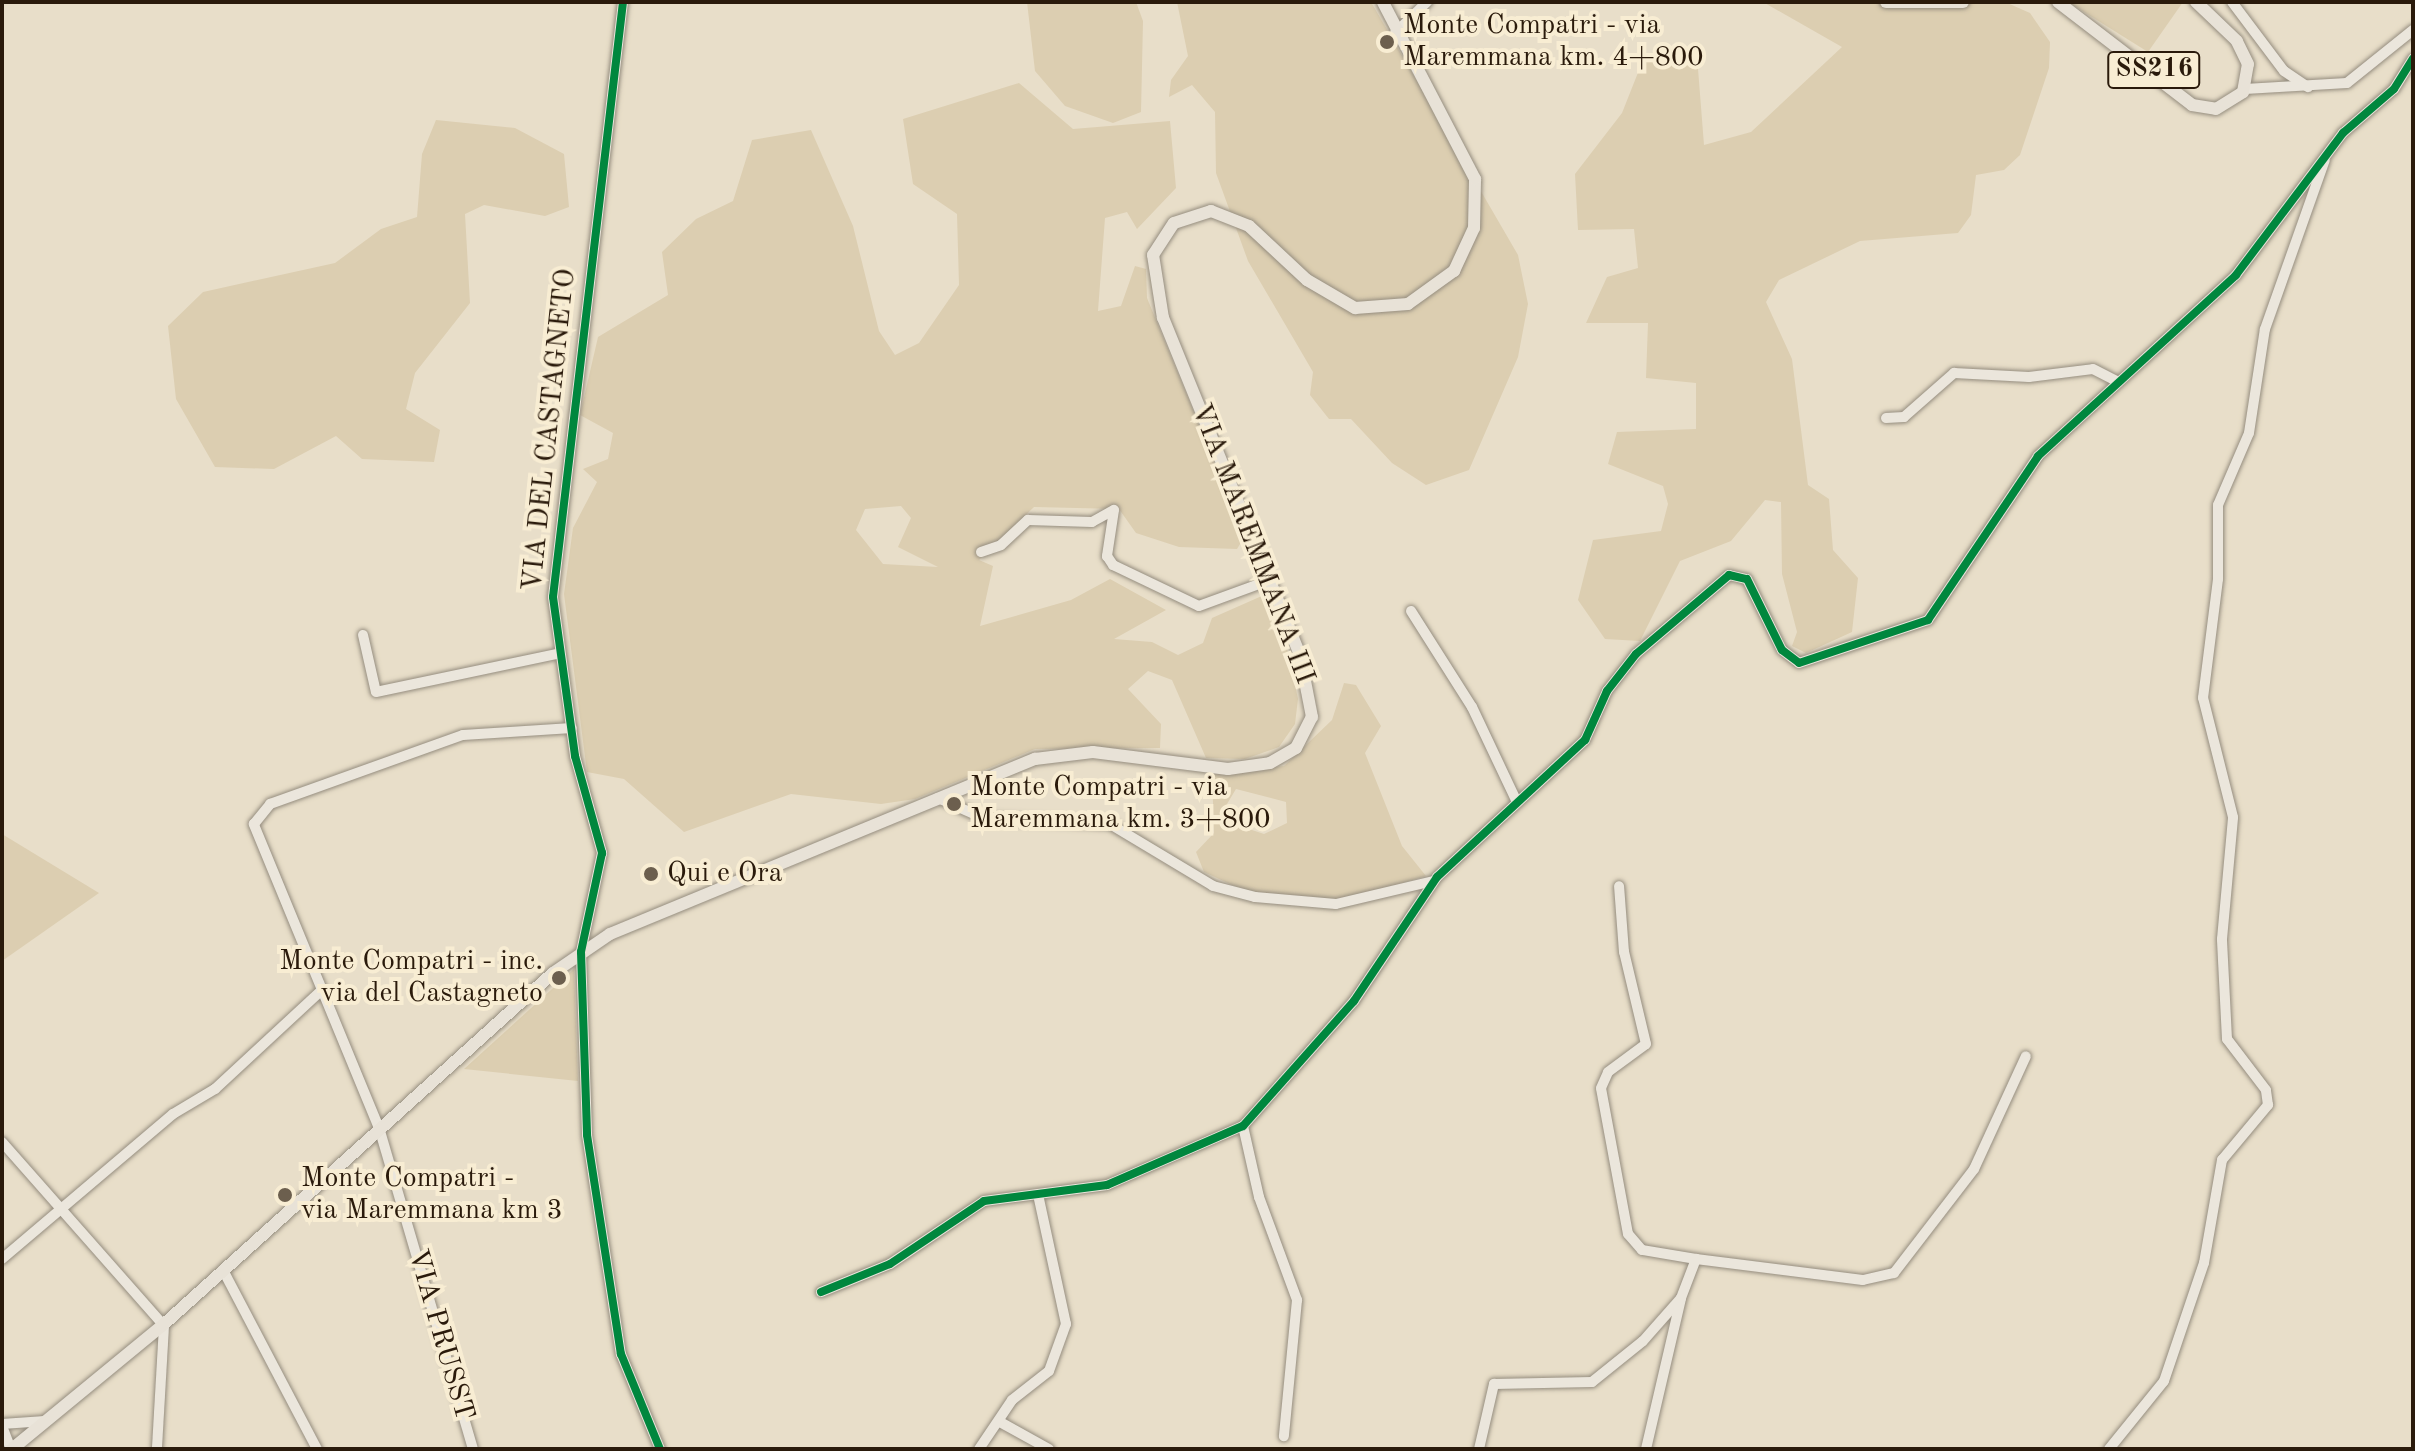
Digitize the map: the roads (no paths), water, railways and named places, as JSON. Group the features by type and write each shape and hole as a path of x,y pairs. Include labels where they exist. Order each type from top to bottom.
{"main road":[{"name":"VIA MAREMMANA III","path":"8,1449 51,1419 163,1325 379,1128 581,952 637,921 938,798 1055,754 1228,769 1289,754 1308,731 1312,705 1270,580 1160,311 1154,250 1178,220 1211,211 1249,226 1307,280 1355,308 1399,307 1442,283 1470,241 1475,179 1395,33 1383,2"},
{"path":"1886,2 1963,2"},
{"name":"SS216","path":"2060,3 2194,106 2224,107 2245,89 2242,47 2196,2"}],"street":[{"name":"VIA DEL CASTAGNETO","path":"623,2 560,519 557,654 602,853 581,952 585,1114 612,1305 629,1388 660,1449"},
{"path":"1395,33 1427,2"},
{"path":"2232,2 2284,71 2314,89"},
{"path":"2245,89 2314,89 2362,76 2413,30"},
{"path":"821,1292 890,1264 984,1201 1039,1199 1119,1180 1243,1126 1354,1001 1433,881 1587,737 1628,662 1732,574 1747,579 1782,650 1799,663 1928,620 2032,462 2245,265 2325,158 2413,59"},
{"path":"2109,1449 2164,1381 2204,1263 2220,1165 2264,1113 2267,1091 2227,1039 2222,939 2233,817 2203,698 2217,591 2218,505 2249,433 2265,329 2325,158"},
{"path":"1886,418 1904,417 1954,373 2029,377 2093,369 2118,382"},
{"path":"981,552 1001,545 1028,520 1092,522 1114,510 1107,556 1113,565 1199,606 1270,580"},
{"path":"1411,611 1469,700 1517,802"},
{"path":"363,635 376,692 557,654"},
{"name":"VIA PRUSST","path":"473,1449 379,1128 279,897 256,815 463,735 572,728"},
{"path":"938,798 983,818 1110,824 1213,886 1255,897 1336,904 1433,881"},
{"path":"1619,886 1624,952 1646,1047 1608,1072 1601,1088 1628,1234 1642,1250 1863,1280 1894,1273 1974,1169 2026,1056"},
{"path":"2,1259 173,1114 215,1089 321,991"},
{"path":"1243,1126 1256,1188 1297,1300 1284,1436"},
{"path":"2,1142 58,1212 163,1325 157,1449"},
{"path":"979,1449 1012,1400 1052,1367 1067,1320 1039,1199"},
{"path":"1646,1449 1681,1298 1696,1259"},
{"path":"223,1270 317,1449"},
{"path":"1479,1449 1494,1384 1590,1383 1643,1341 1681,1298"},
{"path":"8,1449 2,1425 51,1419"},
{"path":"1000,1422 1049,1449"}],"place":[{"name":"Monte Compatri - via Maremmana km. 4+800","path":"1387,42"},
{"name":"Monte Compatri - via Maremmana km. 3+800","path":"954,804"},
{"name":"Qui e Ora","path":"651,874"},
{"name":"Monte Compatri - inc. via del Castagneto","path":"559,978"},
{"name":"Monte Compatri - via Maremmana km 3","path":"285,1195"}]}
